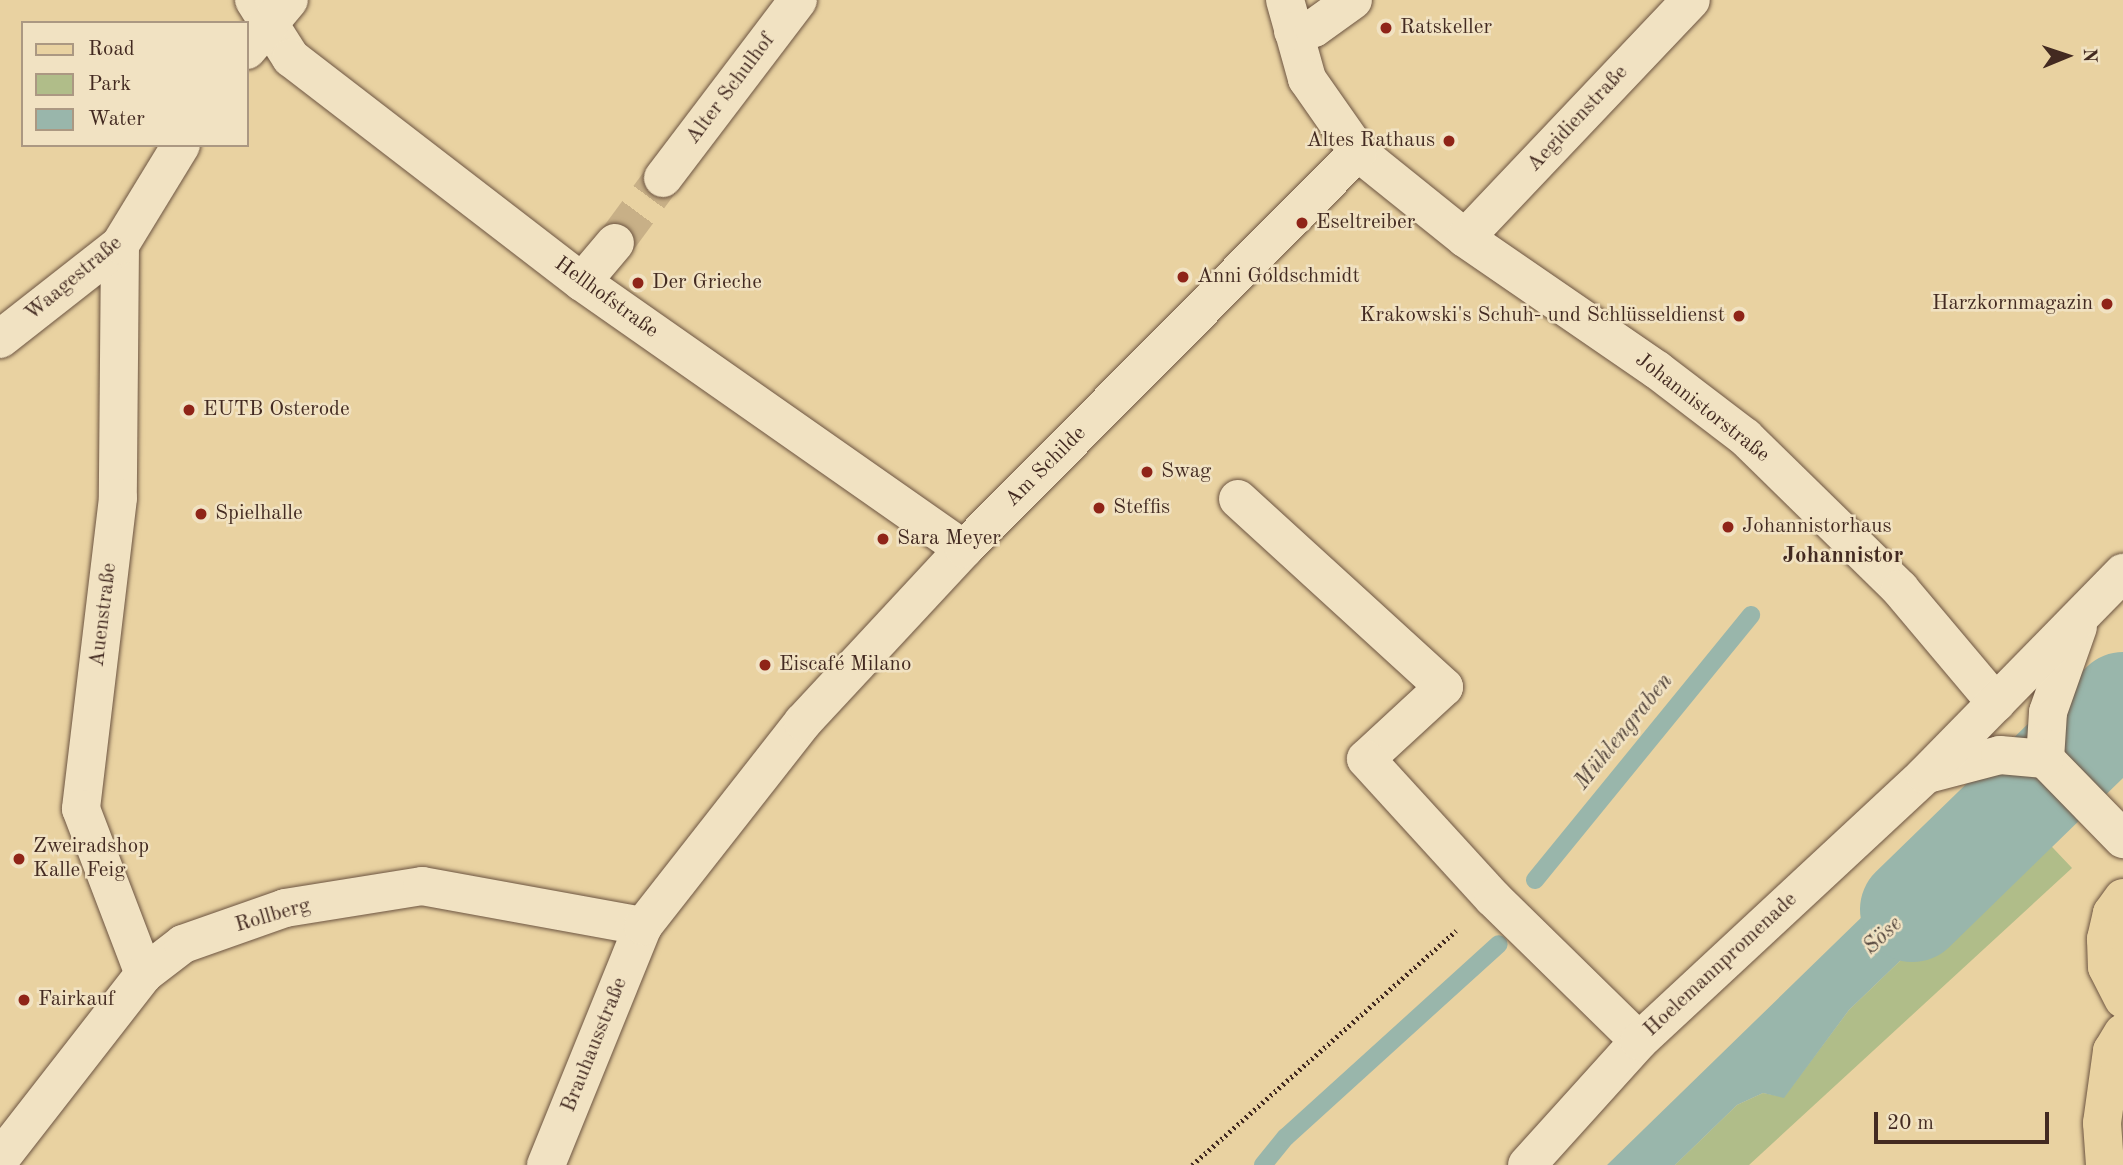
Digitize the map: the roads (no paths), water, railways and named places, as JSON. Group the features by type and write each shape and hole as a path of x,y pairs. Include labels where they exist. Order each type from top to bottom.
{"main road":[{"path":"2123,898 2112,913 2106,939 2106,967 2123,999"},
{"path":"2105,1165 2102,1123 2112,1051 2123,1034"}],"street":[{"name":"Alter Schulhof","path":"663,178 798,0"},
{"path":"1289,16 1314,28 1353,0"},
{"name":"Aegidienstraße","path":"1465,238 1691,0"},
{"name":"Johannistorstraße","path":"1289,16 1307,79 1359,152 1465,238 1657,370 1745,437 1900,589 1996,704"},
{"name":"Hellhofstraße","path":"264,18 291,58 582,282 964,549"},
{"name":"Waagestraße","path":"3,337 120,245 180,147"},
{"name":"Am Schilde","path":"643,926 803,722 964,549 1359,152"},
{"path":"582,282 615,243"},
{"name":"Auenstraße","path":"120,245 118,498 81,809 144,974"},
{"path":"1238,499 1444,687 1366,759 1493,898 1639,1041"},
{"name":"Hoelemannpromenade","path":"1527,1165 1639,1041 1925,775 2123,573"},
{"path":"2082,615 2048,712 2045,759 2118,832"},
{"name":"Hoelemannpromenade","path":"1925,775 2000,755 2045,759"},
{"name":"Rollberg","path":"0,1159 144,974 183,944 285,908 422,886 643,926"},
{"name":"Brauhausstraße","path":"546,1165 643,926"}],"water":[{"path":"1998,801 2011,804 2036,830 1849,1010 1784,1098 1763,1093 1737,1105 1675,1165 1607,1165 1941,840 1949,844"}],"waterway":[{"name":"Mühlengraben","path":"1535,880 1751,615"},
{"name":"Söse","path":"1912,909 2123,704"},
{"name":"Mühlengraben","path":"1263,1165 1286,1137 1499,944"}],"tunnel":[{"path":"615,243 663,178"}],"place":[{"name":"Ratskeller","path":"1386,28"},
{"name":"Altes Rathaus","path":"1449,141"},
{"name":"Eseltreiber","path":"1302,223"},
{"name":"Anni Goldschmidt","path":"1183,277"},
{"name":"Der Grieche","path":"638,283"},
{"name":"Harzkornmagazin","path":"2107,304"},
{"name":"Krakowski's Schuh- und Schlüsseldienst","path":"1739,316"},
{"name":"EUTB Osterode","path":"189,410"},
{"name":"Swag","path":"1147,472"},
{"name":"Steffis","path":"1099,508"},
{"name":"Spielhalle","path":"201,514"},
{"name":"Johannistorhaus","path":"1728,527"},
{"name":"Sara Meyer","path":"883,539"},
{"name":"Eiscafé Milano","path":"765,665"},
{"name":"Zweiradshop Kalle Feig","path":"19,859"},
{"name":"Fairkauf","path":"24,1000"}],"district":[{"name":"Johannistor","path":"1843,556"}]}
